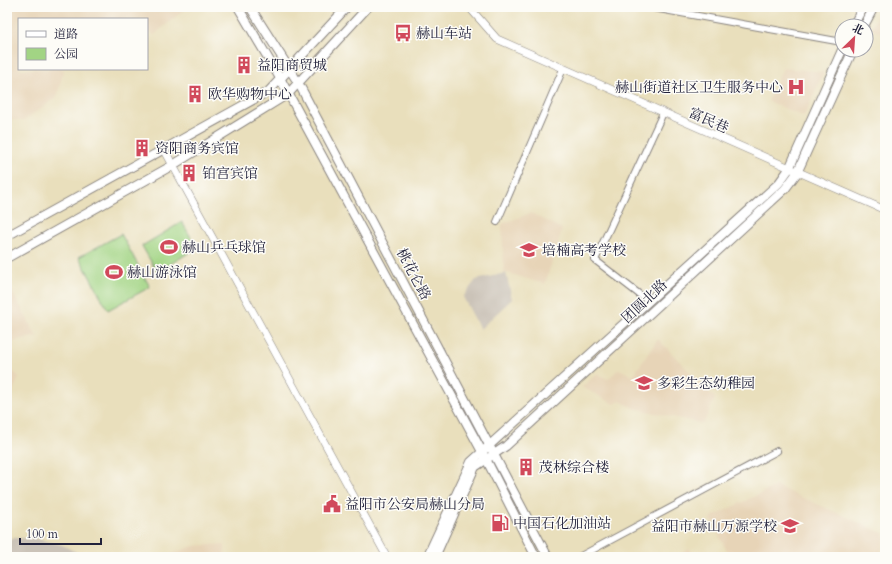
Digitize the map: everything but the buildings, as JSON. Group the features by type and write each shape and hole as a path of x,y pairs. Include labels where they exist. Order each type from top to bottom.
{"main road":[{"name":"桃花仑路","path":"238,7 281,80 486,459 536,557"},
{"name":"桃花仑路","path":"250,7 299,84 548,557"},
{"path":"7,236 269,91 291,70 348,7"},
{"path":"7,258 173,165 288,94 299,84 368,7"},
{"path":"857,18 863,7"},
{"path":"868,18 874,7"},
{"name":"团圆北路","path":"427,557 471,462 481,451 489,446 779,183 789,169 838,58"},
{"name":"团圆北路","path":"435,557 476,467 495,454 785,189 797,173 849,58"}],"street":[{"name":"富民巷","path":"469,7 497,39 663,114 885,210"},
{"path":"648,7 834,41"},
{"path":"497,222 563,69"},
{"path":"648,301 595,260 663,114"},
{"path":"164,149 387,557"},
{"path":"579,557 777,451"}],"shaded area":[{"path":"7,7 187,7 154,35 148,31 148,18 18,18 18,70 64,70 57,97 23,121 7,119"},
{"path":"881,7 885,7 885,35 874,30 874,22"},
{"name":"赫山街道社区卫生服务中心","path":"783,68 824,72 804,117 768,101"},
{"name":"培楠高考学校","path":"531,213 562,229 545,284 504,272 502,224"},
{"path":"506,273 512,299 480,329 463,297 476,280"},
{"path":"7,282 37,337 21,339 7,345"},
{"name":"多彩生态幼稚园","path":"658,339 715,398 703,424 634,408 620,401 614,404 582,387 597,374 608,379 619,369 633,376"},
{"path":"7,365 19,377 7,405"},
{"name":"益阳市赫山万源学校","path":"776,486 885,534 885,539 879,557 730,557 710,518"},
{"path":"14,538 34,538 62,545 87,557 7,557 7,540"},
{"path":"225,544 225,557 164,557 193,546"},
{"path":"690,549 694,557 674,557"}],"green space":[{"name":"赫山乒乓球馆","path":"182,222 197,248 157,272 142,246"},
{"name":"赫山游泳馆","path":"121,234 150,287 108,310 79,257"}],"place":[{"name":"赫山车站","path":"403,33"},
{"name":"益阳商贸城","path":"244,65"},
{"name":"赫山街道社区卫生服务中心","path":"796,87"},
{"name":"欧华购物中心","path":"195,94"},
{"name":"资阳商务宾馆","path":"142,148"},
{"name":"铂宫宾馆","path":"189,173"},
{"name":"赫山乒乓球馆","path":"169,247"},
{"name":"培楠高考学校","path":"529,250"},
{"name":"赫山游泳馆","path":"114,272"},
{"name":"多彩生态幼稚园","path":"644,383"},
{"name":"茂林综合楼","path":"526,467"},
{"name":"益阳市公安局赫山分局","path":"332,504"},
{"name":"中国石化加油站","path":"500,523"},
{"name":"益阳市赫山万源学校","path":"790,526"}]}
